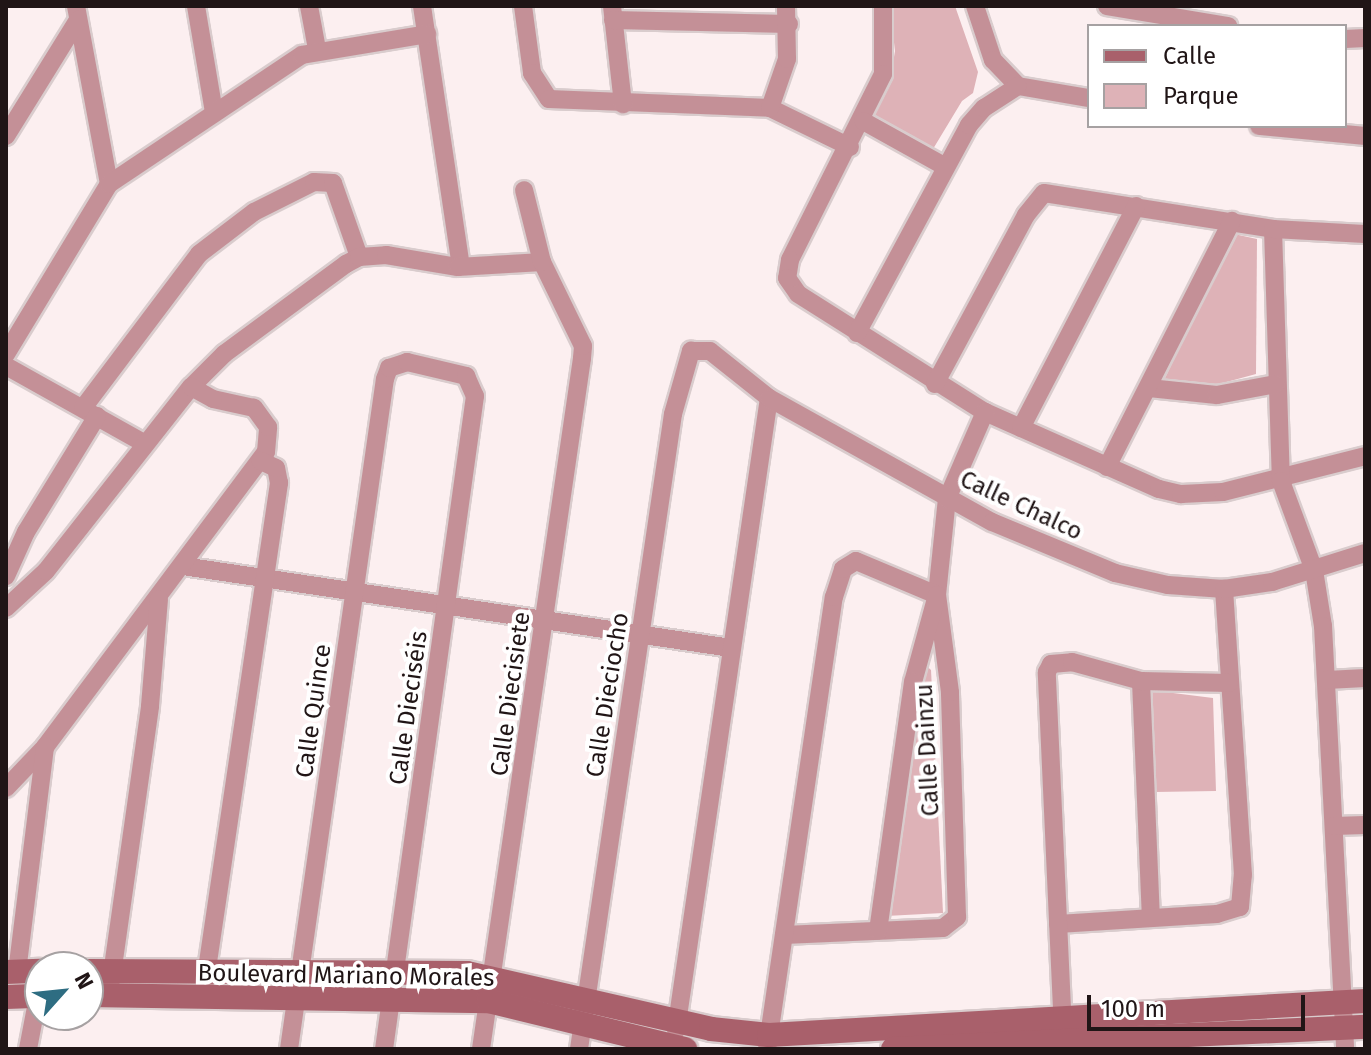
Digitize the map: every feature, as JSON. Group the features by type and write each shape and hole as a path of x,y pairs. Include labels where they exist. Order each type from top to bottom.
{"street":[{"path":"196,6 214,112"},
{"path":"309,6 317,49"},
{"path":"422,6 461,266"},
{"path":"523,6 528,55 539,90 561,102 770,108 850,147"},
{"path":"883,6 883,74 863,121 790,260 791,287 935,384 985,412 1107,467 1181,494 1281,481 1365,456"},
{"path":"975,6 993,60 1018,86 1087,98"},
{"path":"1107,6 1216,24"},
{"path":"77,13 109,184"},
{"path":"6,136 77,13"},
{"path":"623,104 613,13 788,15 787,59 770,108"},
{"path":"6,354 109,184 285,64 317,49 427,34"},
{"path":"857,333 944,166 984,108 1018,86"},
{"path":"863,121 944,166"},
{"path":"1280,128 1365,136"},
{"path":"6,576 90,412 179,279 216,238 314,182 324,180 339,190 359,257"},
{"path":"6,608 46,571 191,387 253,332 359,257 386,255 461,266 542,262 524,190"},
{"path":"935,384 1026,215 1044,193 1273,229 1365,234"},
{"path":"1021,428 1136,206"},
{"path":"1107,467 1232,221"},
{"path":"1273,229 1281,481 1314,570 1327,680 1334,826 1354,1002 1351,1034"},
{"name":"Calle Diecisiete","path":"481,1049 546,623 583,346 542,262"},
{"name":"Calle Chalco","path":"691,351 710,351 769,398 947,499 1115,573 1168,585 1224,589 1314,570 1365,553"},
{"name":"Calle Dieciocho","path":"579,1049 676,400 691,351"},
{"name":"Calle Quince","path":"289,1049 385,379 389,368 407,362 466,376"},
{"path":"6,366 144,443"},
{"name":"Calle Dieciséis","path":"384,1049 474,408 474,388 466,376"},
{"path":"1149,388 1217,395 1276,384"},
{"path":"6,788 45,747 261,461 269,436 260,414 242,402 213,399 191,387"},
{"path":"677,1048 678,1022 769,398"},
{"name":"Calle Dainzu","path":"784,935 943,928 955,922 959,908 950,692 937,595 947,499 985,412"},
{"path":"204,985 279,477 273,465 261,461"},
{"path":"768,1042 843,569 847,562 866,563 937,595 913,682 878,931"},
{"path":"183,566 447,609 731,648"},
{"path":"1058,924 1240,907 1243,875 1224,589"},
{"path":"104,951 150,706 159,599"},
{"path":"1063,1034 1047,672 1051,664 1072,662 1141,681 1229,683"},
{"path":"1327,680 1365,678"},
{"path":"1141,681 1151,917"},
{"path":"21,972 45,747"},
{"path":"1334,826 1365,825"},
{"name":"Boulevard Mariano Morales","path":"104,971 297,999 391,997 488,1001 585,1011 678,1022 768,1042 1063,1034 1351,1034"},
{"name":"Boulevard Mariano Morales","path":"104,995 301,973 394,972 493,976 677,1048"},
{"name":"Boulevard Mariano Morales","path":"893,1049 1354,1002"}],"green space":[{"path":"897,6 955,6 978,72 973,93 962,101 933,149 872,118 890,81 895,51 890,9"},
{"path":"1234,234 1257,239 1256,374 1208,387 1164,380"},
{"path":"923,663 931,670 943,913 886,916"},
{"path":"1149,690 1213,698 1216,791 1155,792"}]}
